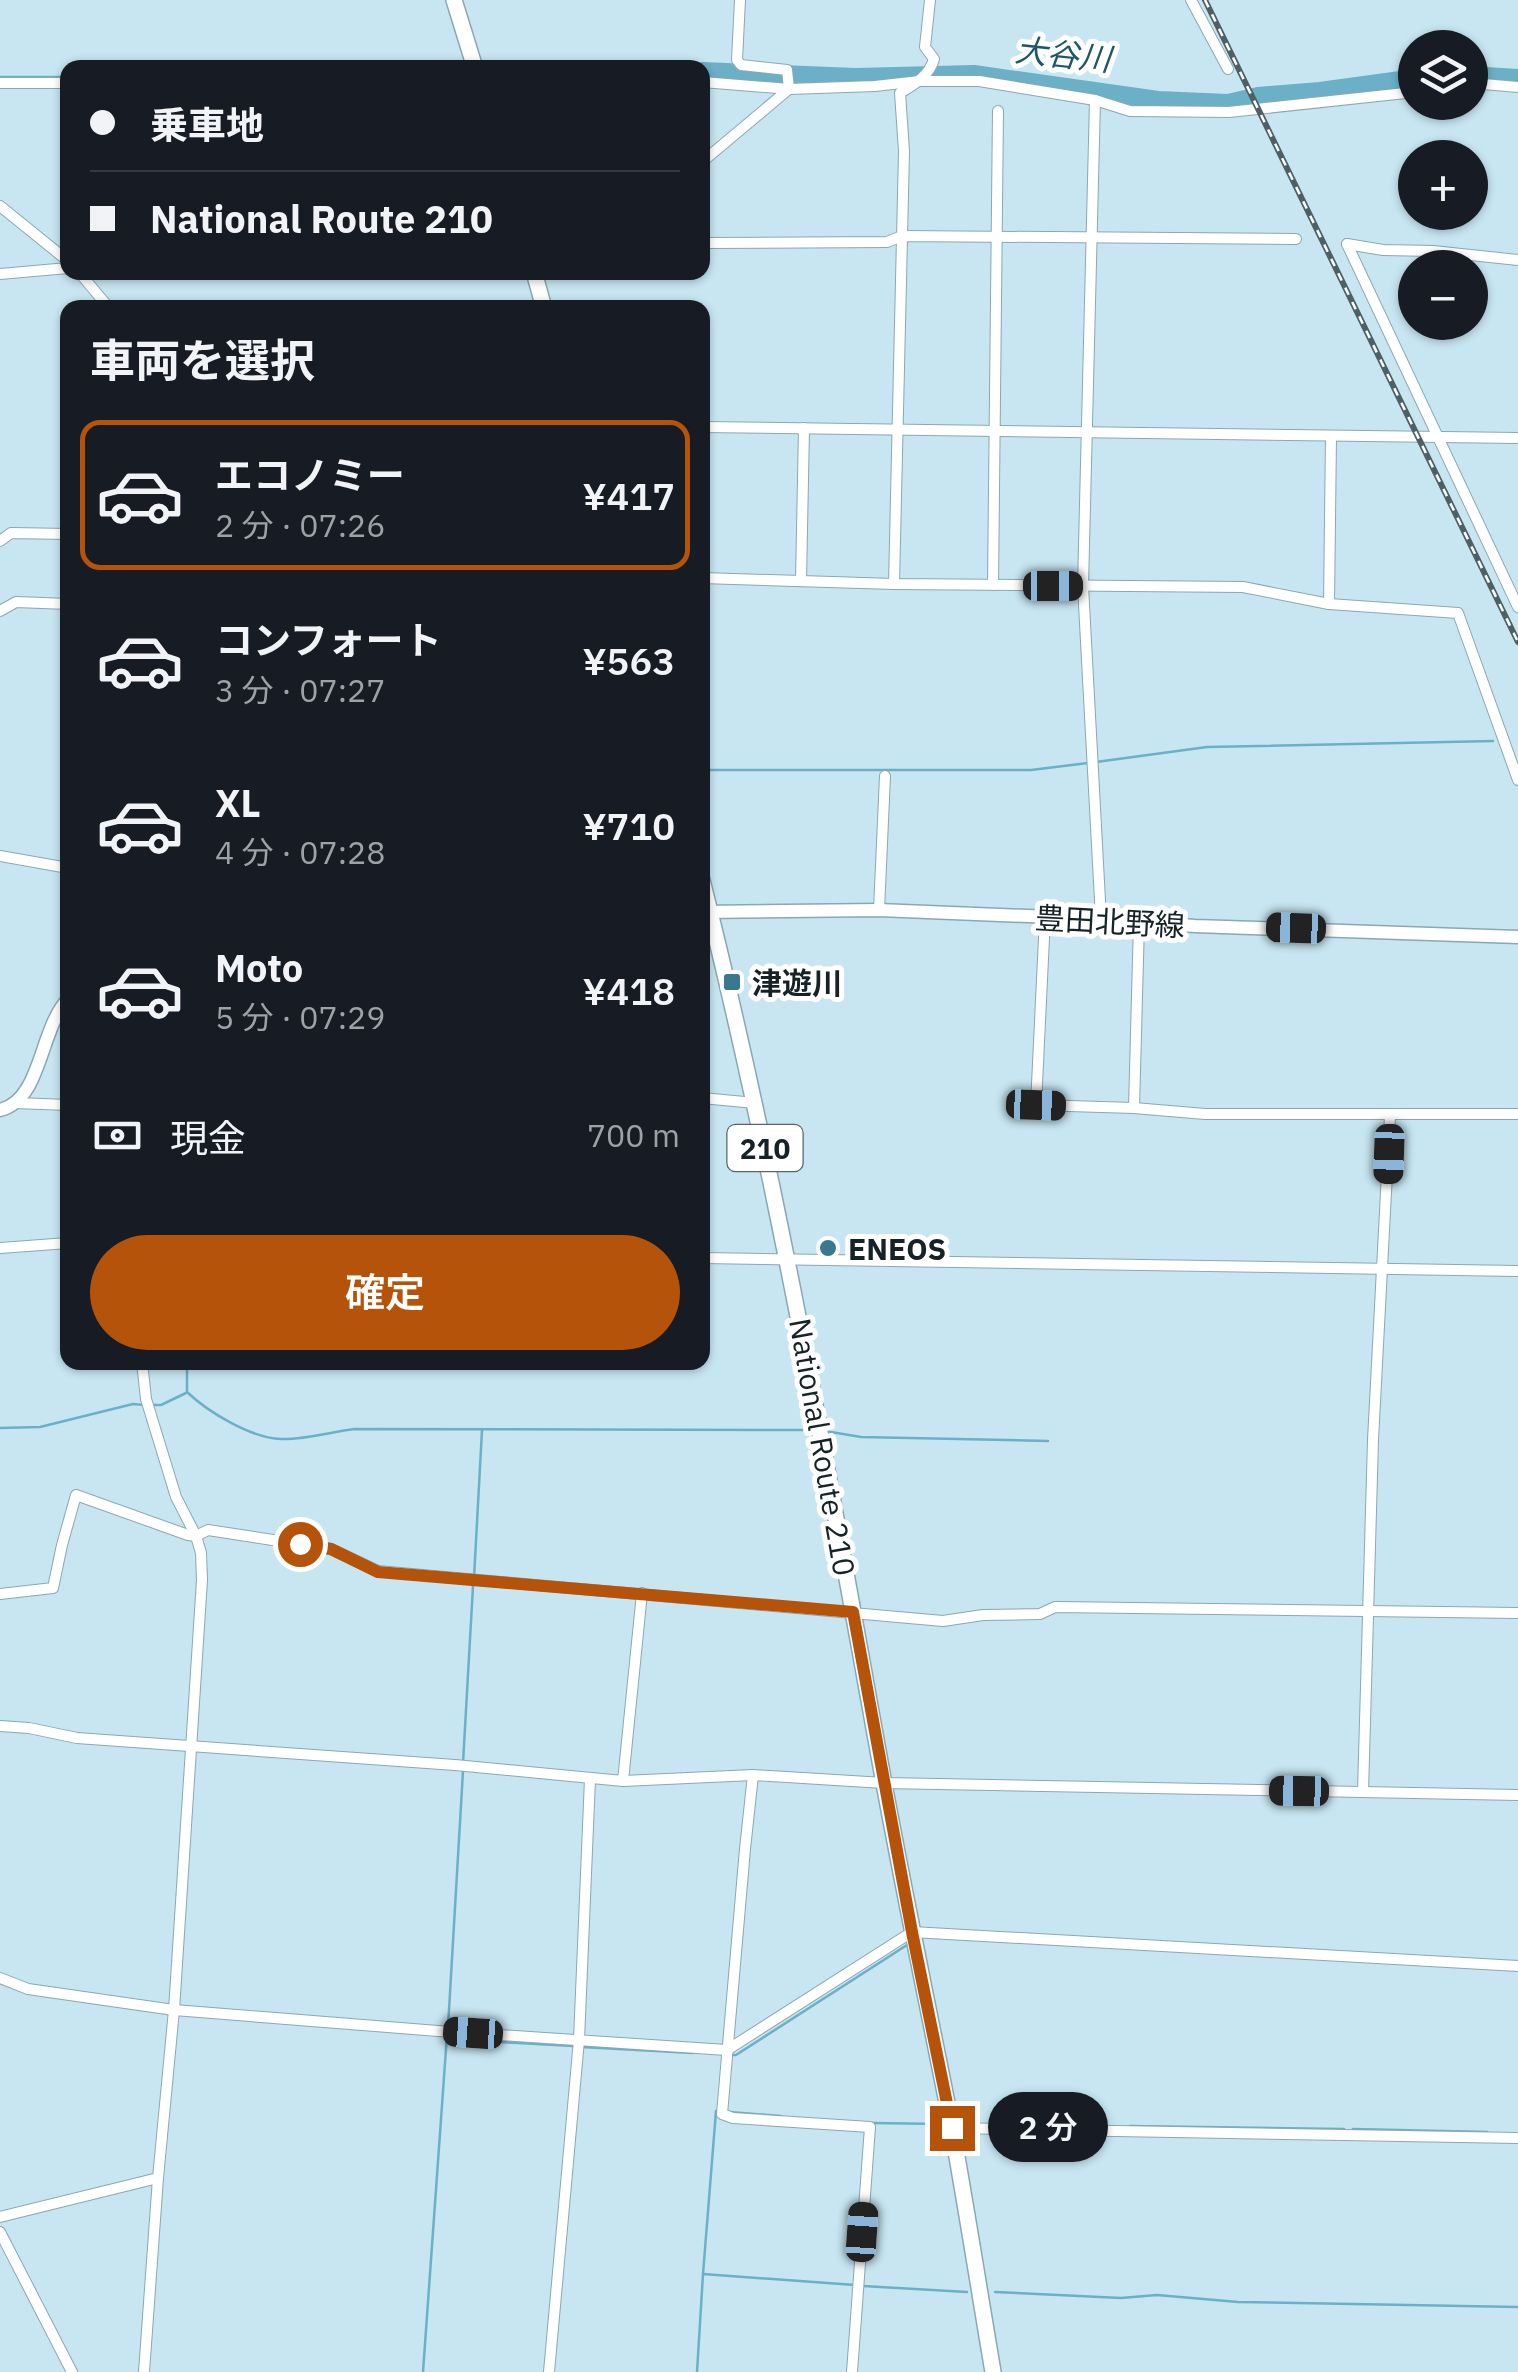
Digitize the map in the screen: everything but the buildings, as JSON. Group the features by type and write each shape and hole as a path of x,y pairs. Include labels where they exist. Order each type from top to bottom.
{"highway":[{"path":"454,0 473,60"},
{"name":"National Route 210","path":"710,927 756,1103 823,1438 884,1784 952,2128 993,2372"}],"main road":[{"name":"豊田北野線","path":"710,912 880,910 1518,937"},
{"path":"0,1110 24,1095 60,1010"}],"street":[{"path":"740,0 737,60 741,65 787,70 789,89"},
{"path":"875,86 900,93 920,82 932,66 934,59 926,47 930,0"},
{"path":"1191,0 1228,69"},
{"path":"710,83 789,89 979,82 1096,100 1130,111 1229,112 1398,94"},
{"path":"0,83 60,83"},
{"path":"1488,84 1518,87"},
{"path":"710,155 789,89"},
{"path":"894,584 904,150 900,93"},
{"path":"1096,100 1082,586 1101,918"},
{"path":"993,585 998,111"},
{"path":"0,206 60,258"},
{"path":"710,243 886,242 902,236 1296,239"},
{"path":"1518,260 1347,244 1518,607"},
{"path":"0,274 60,266"},
{"path":"85,280 101,300"},
{"path":"710,427 1518,438"},
{"path":"801,581 804,428"},
{"path":"1329,604 1332,436"},
{"path":"0,541 11,532 60,534"},
{"path":"710,578 1243,587 1329,604 1458,613 1518,780"},
{"path":"0,611 16,602 60,604"},
{"path":"880,910 885,776"},
{"path":"0,856 60,867"},
{"path":"1045,917 1036,1105 1205,1114 1518,1114"},
{"path":"1134,1108 1139,922"},
{"path":"710,1099 756,1103"},
{"path":"15,1103 60,1105"},
{"path":"1363,1792 1373,1440 1390,1116"},
{"path":"0,1248 60,1244"},
{"path":"710,1258 1518,1272"},
{"path":"143,1370 146,1399 176,1498 201,1553 202,1580 174,2010 144,2372"},
{"path":"0,1594 53,1588 76,1495 188,1535 208,1530 331,1549 378,1572 943,1620 1040,1614 1055,1607 1518,1613"},
{"path":"624,1781 642,1593"},
{"path":"0,1726 77,1738 624,1781 754,1775 884,1784 1518,1796"},
{"path":"754,1775 744,1848 722,2114 733,2118 870,2127 852,2372"},
{"path":"549,2372 579,2040 590,1779"},
{"path":"0,1978 28,1989 174,2010 726,2050 912,1932 1518,1966"},
{"path":"952,2128 1518,2138"},
{"path":"0,2217 158,2178"},
{"path":"0,2232 72,2372"}],"waterway":[{"name":"大谷川","path":"710,71 856,77 974,74 1158,100 1228,103 1398,80"},
{"name":"大谷川","path":"1488,76 1518,78"},
{"name":"大谷川","path":"0,77 60,77"},
{"path":"1096,762 1207,747 1493,741"},
{"path":"710,770 1031,770 1088,763"},
{"path":"187,1370 187,1392 196,1400 244,1429 269,1438 308,1437 354,1429 812,1430"},
{"path":"152,1405 186,1393"},
{"path":"0,1428 40,1427 133,1404 144,1405"},
{"path":"474,1578 482,1430"},
{"path":"825,1431 861,1437 1048,1441"},
{"path":"463,1763 473,1586"},
{"path":"448,2027 463,1771"},
{"path":"731,2055 907,1945"},
{"path":"423,2372 447,2035"},
{"path":"447,2039 573,2046"},
{"path":"581,2047 693,2053"},
{"path":"703,2274 716,2111"},
{"path":"729,2112 781,2116"},
{"path":"873,2123 942,2124"},
{"path":"1130,2126 1344,2129"},
{"path":"1353,2129 1487,2132"},
{"path":"697,2372 703,2274 855,2285"},
{"path":"863,2286 967,2292"},
{"path":"995,2292 1121,2298 1157,2295 1238,2302 1518,2307"}],"railway":[{"path":"1205,0 1518,642"}],"place":[{"name":"津遊川","path":"732,982"},
{"name":"ENEOS","path":"828,1248"}],"route":[{"path":"300,1544 331,1549 378,1572 853,1612 952,2128"}]}
